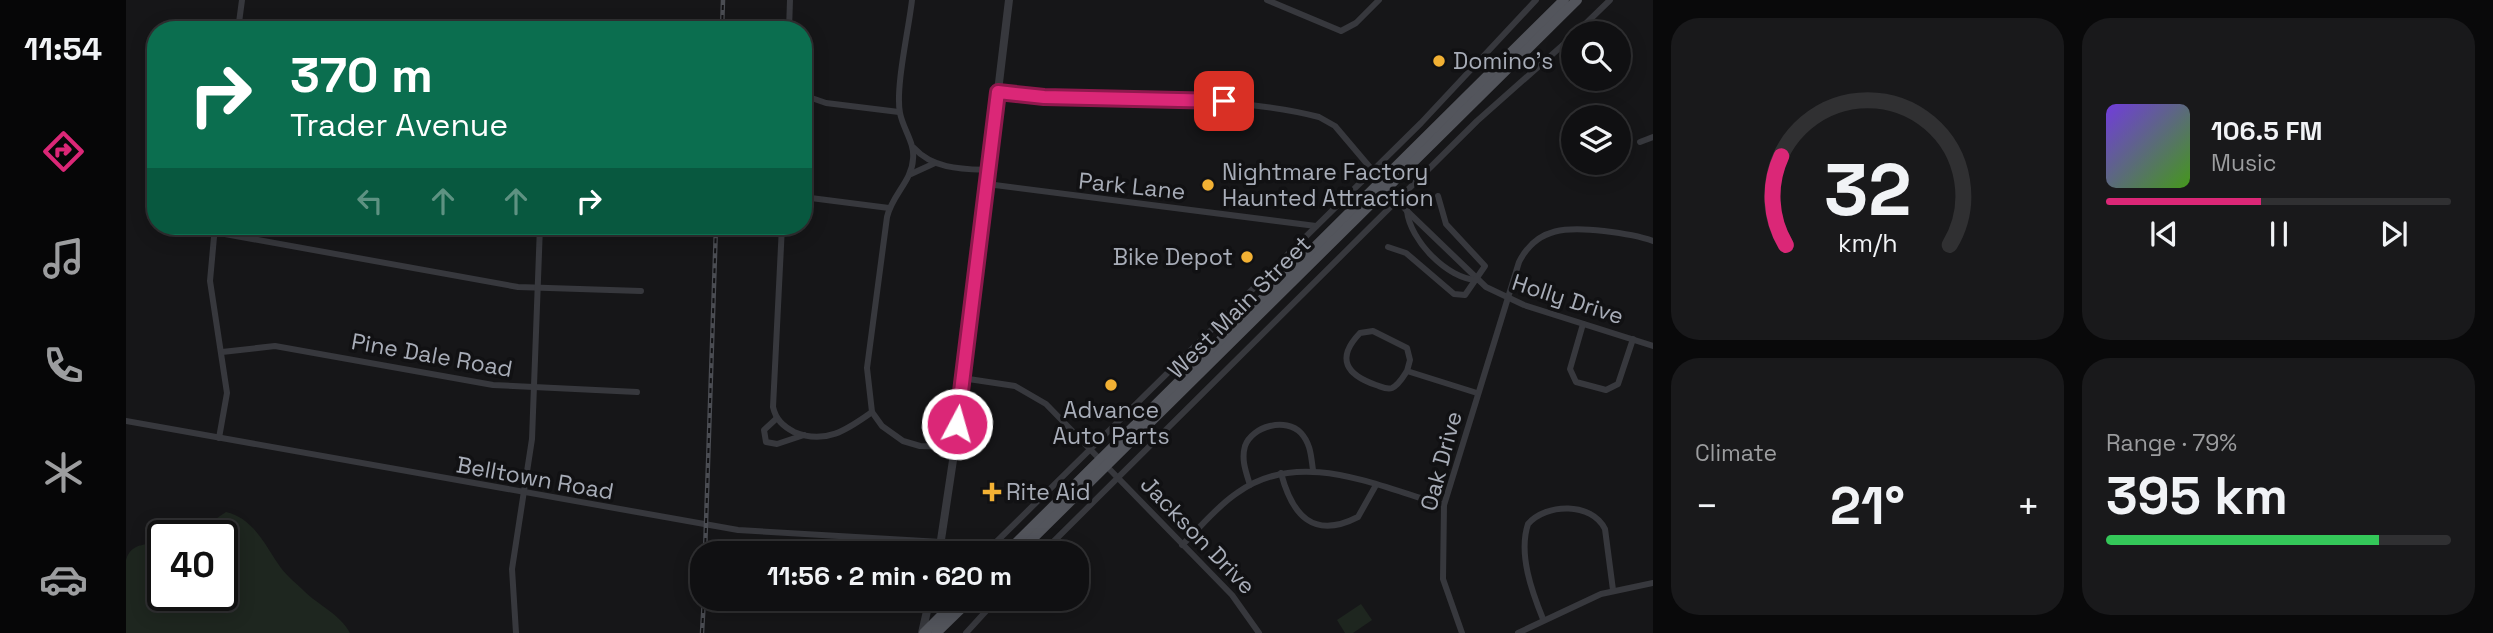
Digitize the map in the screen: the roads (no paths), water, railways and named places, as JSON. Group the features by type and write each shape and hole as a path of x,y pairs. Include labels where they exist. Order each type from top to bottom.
{"main road":[{"name":"West Main Street","path":"1384,186 1564,0"},
{"name":"West Main Street","path":"1029,541 1104,463 1384,186 1577,0"},
{"name":"West Main Street","path":"1019,541 1104,463"},
{"path":"923,633 946,611"},
{"path":"936,633 959,611"},
{"path":"943,633 950,620"}],"street":[{"path":"239,21 242,0"},
{"path":"789,21 790,0"},
{"path":"911,174 914,149 899,112 912,0"},
{"path":"941,541 1009,0"},
{"path":"1267,0 1341,31 1356,23 1379,0"},
{"path":"997,541 1469,74 1536,0"},
{"path":"1588,21 1610,0"},
{"path":"1054,541 1485,113 1561,46"},
{"name":"Holly Drive","path":"998,92 1044,97 1211,100 1310,114 1335,126 1407,211 1477,280 1507,299 1653,346"},
{"path":"812,98 826,103 899,112"},
{"path":"1640,142 1653,137"},
{"path":"914,149 935,163 988,170"},
{"path":"935,163 911,174 892,198 867,368 872,412 882,426 903,440 920,446 955,447"},
{"name":"Park Lane","path":"986,184 1316,226"},
{"path":"1388,247 1406,253 1460,296 1465,295 1485,266 1446,224 1438,196"},
{"path":"812,198 889,208"},
{"path":"1407,211 1409,226 1444,265 1461,278 1477,280"},
{"name":"Oak Drive","path":"1462,633 1443,579 1444,506 1477,393 1525,250 1545,234 1572,228 1636,235 1653,241"},
{"path":"214,235 210,281 227,393 219,438"},
{"path":"246,235 488,282 641,291"},
{"path":"516,633 512,569 533,439 540,235"},
{"path":"782,235 773,407 777,418 788,428 804,435"},
{"path":"1584,324 1570,369 1576,383 1606,390 1618,384 1633,339"},
{"path":"1373,331 1404,344 1410,352 1406,371 1395,387 1388,389 1357,378 1347,367 1346,357 1360,333 1373,331"},
{"name":"Pine Dale Road","path":"222,352 257,346 284,347 493,385 637,392"},
{"path":"1406,371 1477,393"},
{"name":"Jackson Drive","path":"962,378 1002,383 1030,392 1090,448 1239,602 1258,633"},
{"path":"777,418 764,430 766,442 777,444 804,435 832,436 872,412"},
{"name":"Belltown Road","path":"126,421 738,530 924,541"},
{"path":"1250,485 1243,462 1244,448 1249,438 1267,426 1289,426 1300,431 1310,448 1313,470"},
{"path":"1182,545 1223,504 1250,485 1281,473 1313,470 1376,485 1444,506"},
{"path":"1281,473 1286,492 1296,511 1304,520 1317,525 1334,526 1357,517 1376,485"},
{"path":"1544,620 1532,594 1525,543 1528,524 1546,510 1586,511 1601,521 1605,529 1613,590"},
{"path":"1518,633 1613,590 1653,583"},
{"path":"923,633 927,611"},
{"path":"966,633 986,611"}],"railway":[{"path":"722,21 723,0"},
{"path":"705,541 716,235"},
{"path":"702,633 703,611"}],"place":[{"name":"Domino's","path":"1439,61"},
{"name":"Nightmare Factory Haunted Attraction","path":"1208,185"},
{"name":"Bike Depot","path":"1247,257"},
{"name":"Advance Auto Parts","path":"1111,385"},
{"name":"Rite Aid","path":"992,492"}]}
